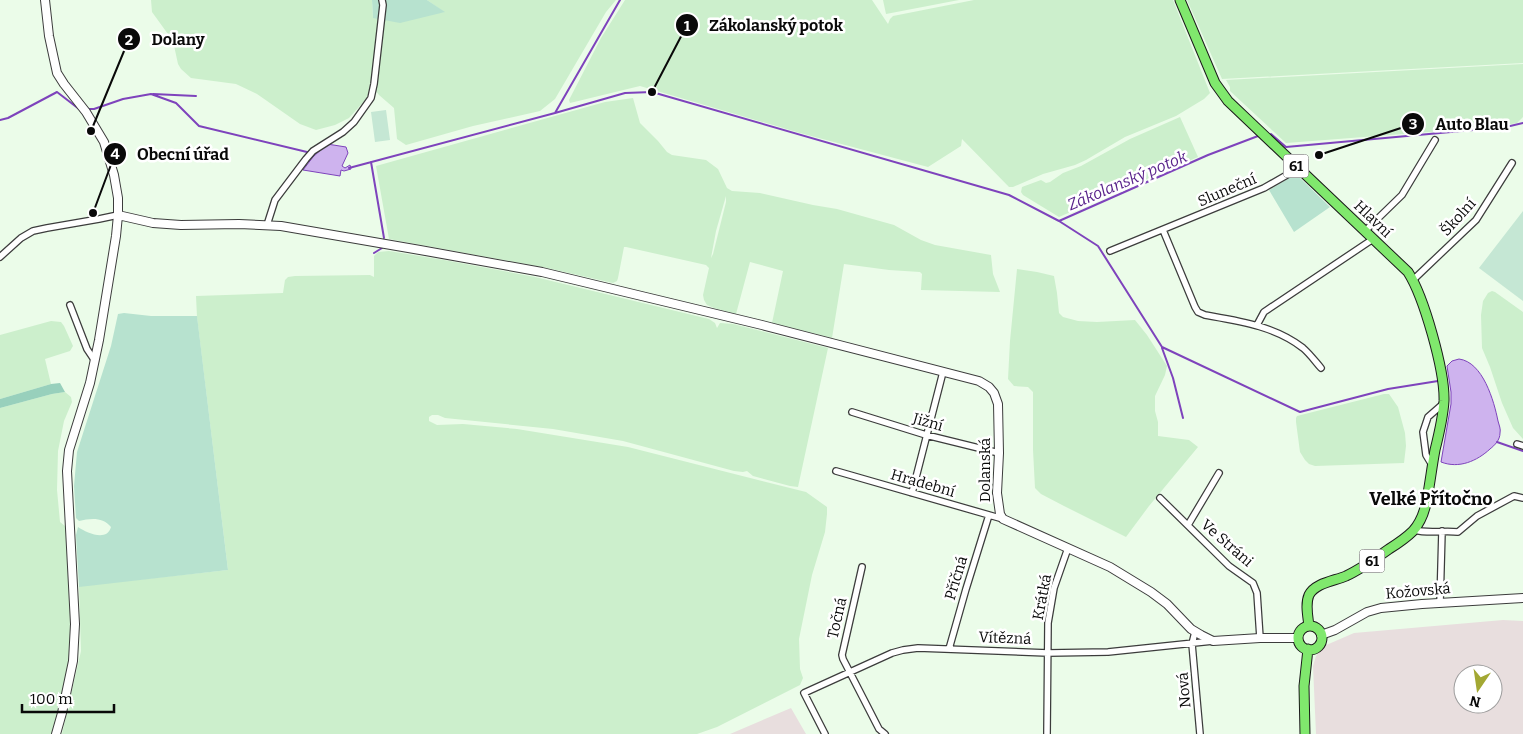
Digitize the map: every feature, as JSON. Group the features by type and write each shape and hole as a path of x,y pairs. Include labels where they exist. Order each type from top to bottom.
{"main road":[{"name":"Hlavní","path":"1180,0 1207,66 1220,92 1400,264 1413,280 1427,319 1443,381 1444,403 1425,508 1420,522 1405,538 1362,568 1321,585 1312,591 1308,600 1309,626"},
{"path":"1309,626 1318,630 1321,635 1320,644 1313,649 1308,649 1301,645 1298,638 1301,630 1309,626"},
{"path":"1305,734 1304,686 1308,649"}],"street":[{"path":"45,0 55,66 64,84 86,112 104,142 117,188 118,215 95,361 69,450 67,487 74,624 73,661 56,734"},
{"path":"267,226 275,200 306,159 313,151 343,132 354,122 371,98 382,0"},
{"path":"1365,231 1402,195 1435,140"},
{"name":"Školní","path":"1413,280 1476,220 1512,164"},
{"name":"Sluneční","path":"1110,251 1264,188 1299,168"},
{"path":"1,255 21,238 33,232 118,215"},
{"name":"Dolanská","path":"118,215 153,224 281,226 542,272 762,325 979,381 989,387 994,393 998,404 999,453 997,493 1000,514 1003,519 1110,568 1168,604 1196,632 1213,641"},
{"path":"1163,230 1198,312 1257,325 1283,336 1303,348 1321,368"},
{"path":"1257,325 1264,312 1373,239"},
{"path":"70,306 87,349 95,361"},
{"path":"912,493 943,372"},
{"name":"Hlavní","path":"1432,465 1426,455 1423,432 1428,417 1444,403"},
{"name":"Jižní","path":"852,412 926,435 999,453"},
{"name":"Hradební","path":"836,471 1003,519"},
{"name":"Ve Stráni","path":"1188,525 1219,473"},
{"path":"1414,530 1426,533 1458,532 1476,516 1514,496 1523,498"},
{"name":"Ve Stráni","path":"1160,498 1229,566 1253,583 1257,593 1260,638"},
{"name":"Příčná","path":"949,649 989,515"},
{"path":"1440,603 1442,532"},
{"name":"Krátká","path":"1046,734 1048,623 1054,588 1068,548"},
{"name":"Točná","path":"849,673 842,655 862,567"},
{"name":"Kožovská","path":"1321,635 1331,632 1374,610 1405,605 1523,598"},
{"path":"1192,644 1196,632"},
{"path":"1213,641 1298,638"},
{"name":"Vítězná","path":"825,734 804,693 892,653 903,650 918,648 1108,652 1213,641"},
{"name":"Nová","path":"1192,644 1200,734"},
{"path":"849,673 879,729 885,734"}],"shaded area":[{"path":"327,144 346,147 348,153 342,166 345,168 350,165 351,169 341,170 340,176 303,170 313,157"},
{"path":"1459,359 1475,367 1481,375 1494,403 1500,432 1497,442 1485,453 1467,463 1454,465 1441,462 1451,404 1447,366 1452,361"},
{"path":"1503,620 1523,621 1523,734 1316,734 1313,666 1316,656 1324,646 1354,633"},
{"path":"791,708 806,734 730,734"}],"green space":[{"path":"151,0 372,0 373,18 444,12 427,0 616,0 606,12 555,99 540,111 473,126 406,145 397,139 394,108 371,85 367,98 349,118 335,125 316,130 300,124 257,94 236,84 191,78 178,64 173,41 152,12"},
{"path":"372,0 427,0 445,12 400,23 373,18"},
{"path":"625,0 872,0 888,24 893,16 974,0 1173,0 1210,93 1204,99 1176,116 1125,137 1086,160 1009,187 962,139 961,146 928,167 800,133 640,86 570,103 569,100 601,38"},
{"path":"883,0 959,0 886,14"},
{"path":"1187,0 1523,0 1523,63 1222,79"},
{"path":"1523,64 1523,117 1517,123 1494,127 1286,143 1230,91 1226,80"},
{"path":"633,98 640,123 667,152 672,155 706,160 718,169 727,188 732,191 760,193 837,209 894,225 921,240 935,245 991,255 993,274 1000,292 921,290 922,274 920,272 844,264 832,338 772,323 783,271 750,262 736,314 707,305 703,295 709,268 706,265 626,247 624,247 617,281 613,283 547,268 389,239 376,166 605,102","holes":["726,196 713,254 711,258"]},
{"path":"386,110 390,140 375,142 371,112"},
{"path":"1180,117 1198,157 1059,217 1021,192 1022,187 1041,180 1046,183 1050,182 1063,173 1081,166 1130,139"},
{"path":"1296,174 1330,207 1294,232 1269,190"},
{"path":"1523,211 1523,301 1479,268"},
{"path":"389,251 535,277 709,319 715,323 717,328 720,323 733,324 828,348 798,487 753,476 747,471 734,471 623,441 553,429 445,418 438,415 429,417 429,421 437,425 463,424 517,429 628,447 806,492 827,507 825,532 812,575 799,639 800,669 803,678 800,685 717,727 697,734 62,734 81,651 79,586 228,570 196,296 283,293 285,280 288,277 295,276 370,275 374,277 374,256 378,252"},
{"path":"1017,269 1054,276 1059,313 1063,317 1078,321 1097,322 1135,320 1167,366 1155,396 1158,436 1189,440 1198,447 1126,537 1041,494 1035,488 1033,392 1028,387 1014,386 1008,379"},
{"path":"1492,291 1523,312 1523,439 1513,428 1482,348 1481,315 1483,301 1488,293"},
{"path":"118,314 151,316 197,316 228,570 79,587 76,535 78,527 91,534 101,535 109,532 111,527 101,520 79,521 76,518 74,486 77,452 111,346"},
{"path":"51,321 61,322 73,346 70,351 45,359 51,384 0,399 0,335"},
{"path":"60,383 65,392 0,408 0,399"},
{"path":"65,392 71,397 72,402 64,421 58,451 57,490 60,522 65,526 67,533 72,644 69,665 52,734 0,734 0,408"},
{"path":"1389,394 1398,407 1405,433 1404,463 1315,466 1305,460 1300,452 1297,416"}],"waterway":[{"path":"555,113 620,0"},
{"name":"Zákolanský potok","path":"0,120 8,118 57,92 81,109"},
{"name":"Zákolanský potok","path":"349,168 625,93 652,92 1009,195 1059,221 1208,155 1258,136"},
{"name":"Zákolanský potok","path":"88,109 94,109 123,99 151,94 176,103 199,126 307,152"},
{"path":"153,94 196,96"},
{"name":"Zákolanský potok","path":"1271,134 1286,147 1506,127 1523,123"},
{"path":"371,162 384,238"},
{"path":"1059,221 1098,246 1162,347 1300,412 1388,389 1438,381"},
{"path":"374,253 382,248"},
{"path":"1162,348 1173,378 1183,418"},
{"path":"1497,442 1523,451"}],"place":[{"name":"Zákolanský potok","path":"652,92"},
{"name":"Dolany","path":"91,131"},
{"name":"Auto Blau","path":"1319,155"},
{"name":"Obecní úřad","path":"93,213"}],"district":[{"name":"Velké Přítočno","path":"1431,499"}]}
